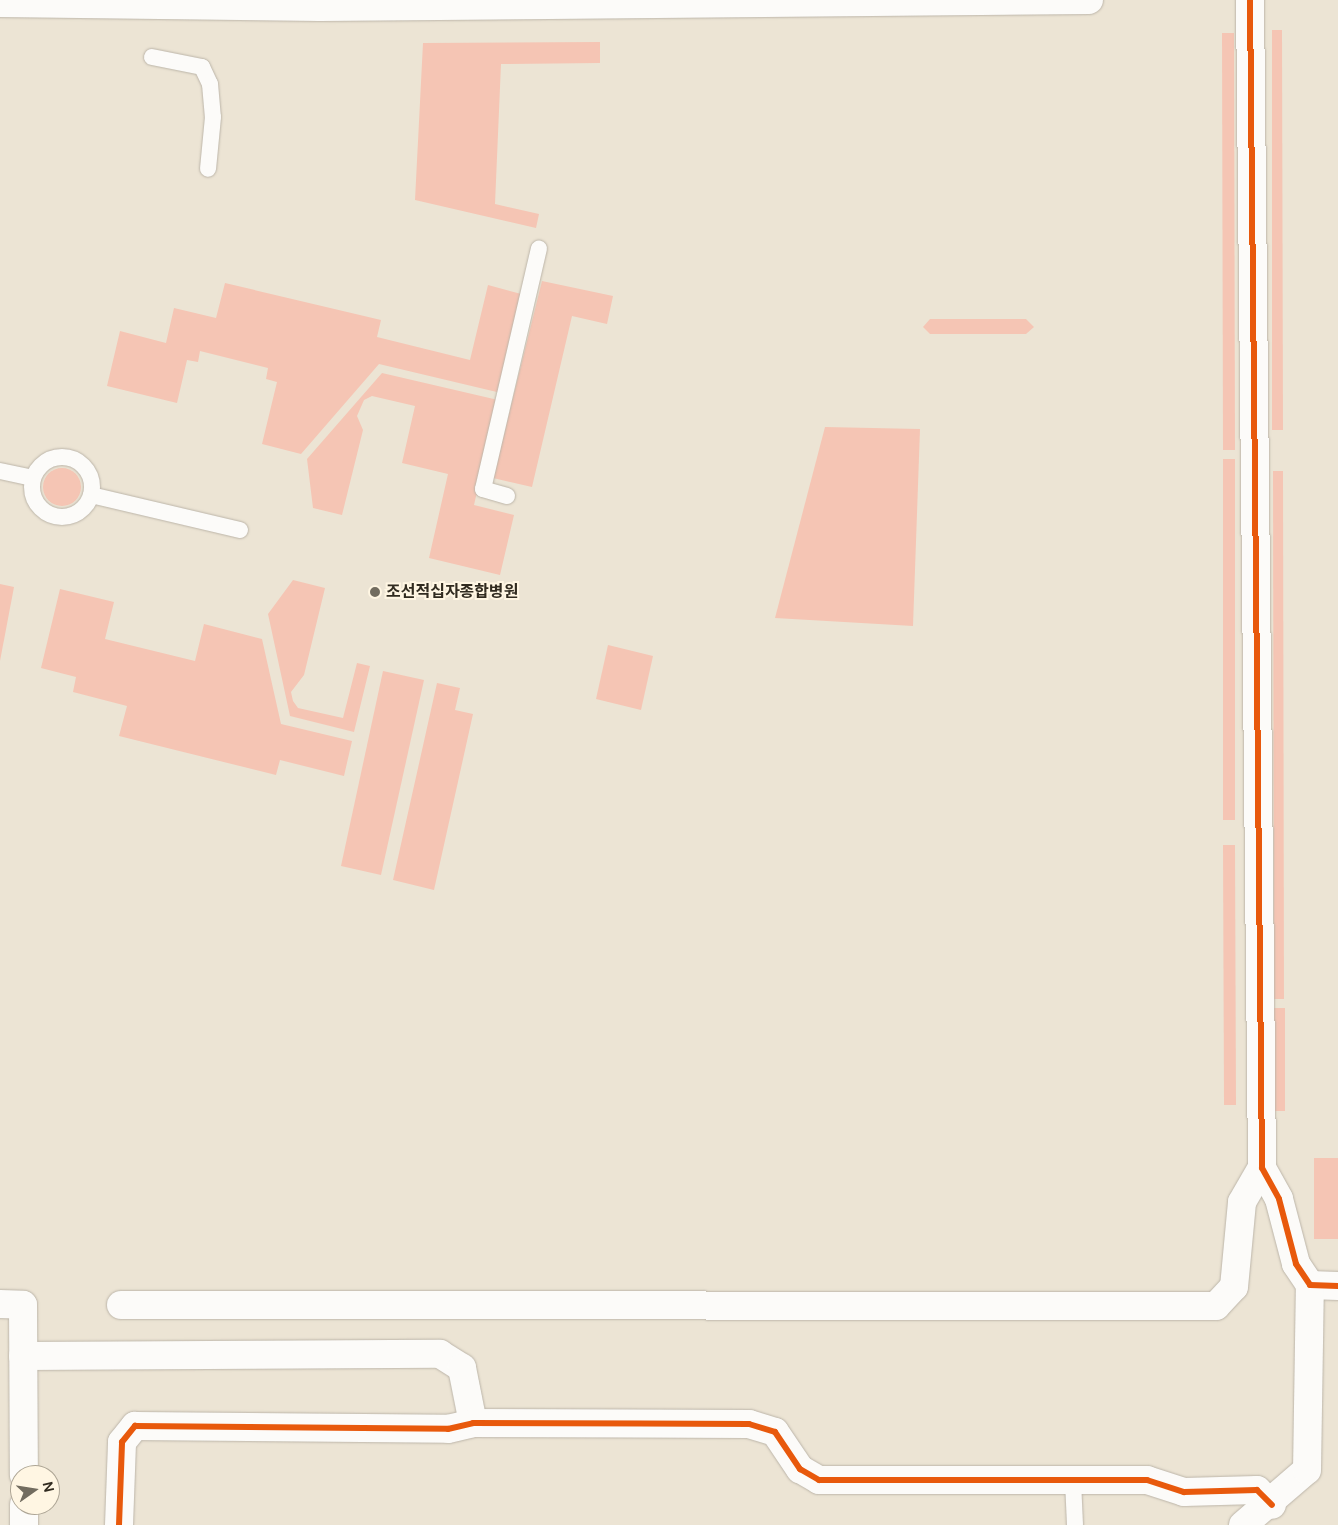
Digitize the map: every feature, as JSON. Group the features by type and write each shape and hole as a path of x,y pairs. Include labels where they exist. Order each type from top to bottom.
{"street":[{"path":"0,3 330,6 1089,0"},
{"path":"1243,1525 1272,1504 1307,1470 1310,1285 1296,1264 1279,1199 1262,1168 1250,0"},
{"path":"122,1305 1216,1306 1234,1287 1242,1202 1262,1168"},
{"path":"1310,1285 1338,1286"},
{"path":"0,1304 23,1305 24,1465"},
{"path":"22,1356 440,1354 462,1368 473,1423"},
{"path":"119,1525 122,1442 135,1426 448,1429 473,1423 749,1424 775,1432 800,1469 819,1480 1147,1480 1184,1492 1257,1490 1272,1504"}],"lane":[{"path":"152,57 202,67 210,84 213,117 208,169"},
{"path":"508,496 483,489 539,248"},
{"path":"70,457 90,476 92,495 72,516 54,516 33,497 32,478 42,462 70,457"},
{"path":"0,471 32,478"},
{"path":"92,495 240,530"},
{"path":"1073,1481 1075,1525"}],"shaded area":[{"path":"1272,30 1282,30 1283,430 1272,430"},
{"path":"1222,33 1234,33 1235,450 1223,450"},
{"path":"600,42 600,63 501,64 495,204 539,214 536,228 415,200 423,43"},
{"path":"542,281 613,296 607,324 572,316 532,487 493,478"},
{"path":"225,283 381,320 377,337 470,360 488,285 525,295 501,393 379,364 301,454 262,444 277,382 266,379 268,368 200,351 198,362 187,360 177,403 107,386 120,331 166,343 174,308 216,318"},
{"path":"930,319 1026,319 1034,327 1026,334 930,334 923,327"},
{"path":"382,373 498,400 474,505 514,515 500,575 429,558 448,474 402,463 415,406 372,396 364,400 357,416 363,430 342,515 313,508 307,459"},
{"path":"825,427 920,429 913,626 775,618"},
{"path":"1223,459 1235,459 1235,820 1223,820"},
{"path":"62,468 69,469 75,474 80,480 80,494 75,500 69,505 62,506 55,505 49,500 44,494 43,487 44,480 49,474 55,469"},
{"path":"1273,471 1283,471 1284,999 1274,999"},
{"path":"293,580 325,588 304,675 291,692 293,701 298,708 343,718 357,663 370,666 354,732 290,716 268,614"},
{"path":"0,584 14,587 0,661"},
{"path":"60,589 114,602 105,639 195,661 204,624 262,639 281,724 352,741 344,776 280,760 276,775 119,736 127,706 73,692 76,677 41,668"},
{"path":"608,645 653,656 641,710 596,699"},
{"path":"383,671 424,680 381,875 341,866"},
{"path":"437,683 460,688 455,710 473,714 434,890 393,880"},
{"path":"1223,845 1235,845 1236,1105 1224,1105"},
{"path":"1274,1008 1285,1008 1285,1111 1274,1111"},
{"path":"1314,1158 1338,1158 1338,1239 1314,1239"}],"cycle path":[{"path":"1250,0 1262,1168 1279,1199 1296,1264 1310,1285 1338,1286"},
{"path":"119,1525 122,1442 135,1426 448,1429 473,1423 749,1424 775,1432 800,1469 819,1480 1147,1480 1184,1492 1257,1490 1272,1505"}],"place":[{"name":"조선적십자종합병원","path":"375,592"}]}
